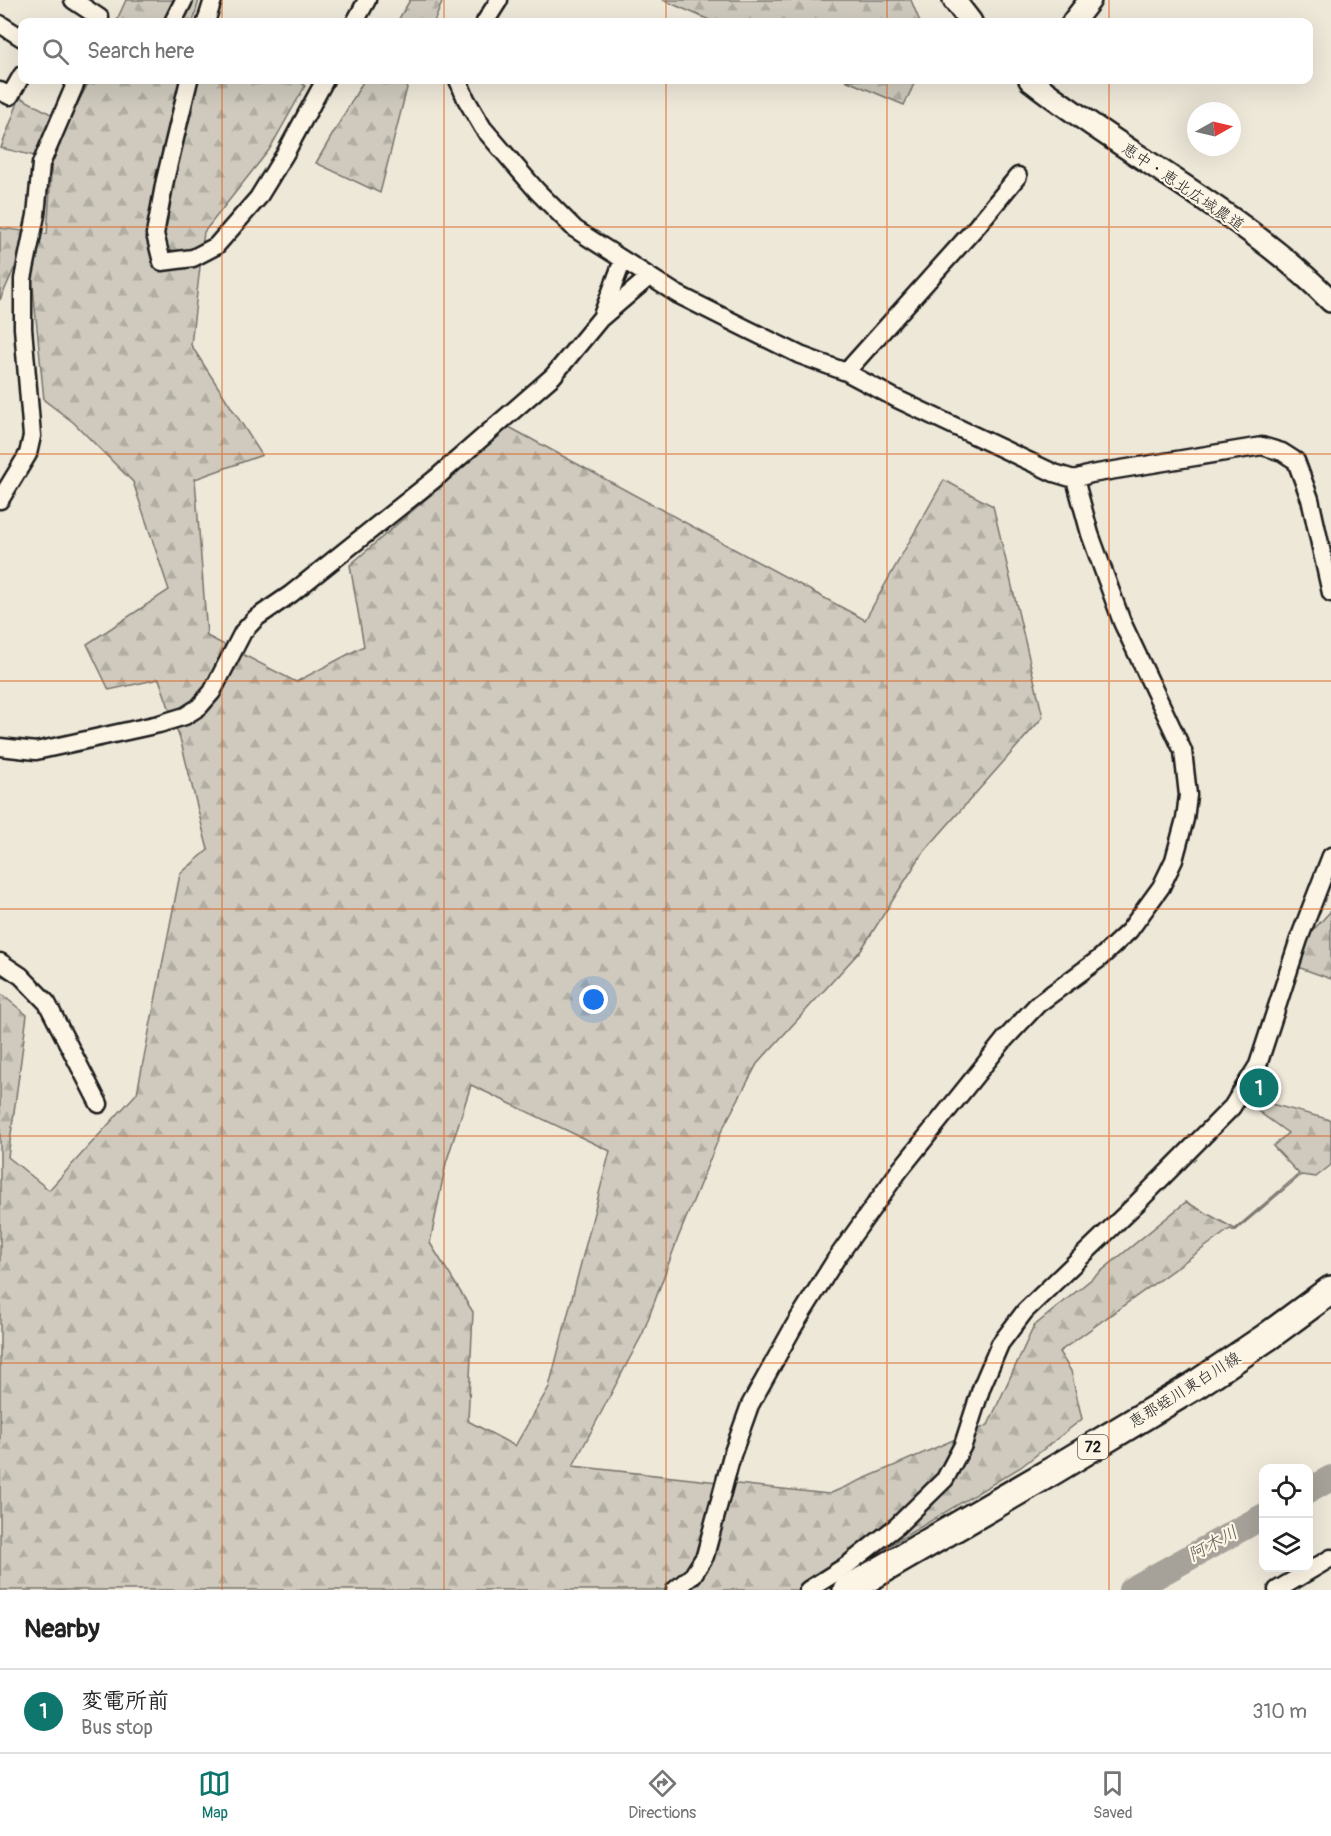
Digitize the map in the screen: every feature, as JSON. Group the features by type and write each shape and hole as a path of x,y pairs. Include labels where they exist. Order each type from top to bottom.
{"main road":[{"name":"恵那蛭川東白川線","path":"847,1590 1194,1386 1331,1290"}],"street":[{"path":"73,0 100,18"},
{"path":"174,18 184,0"},
{"path":"207,18 213,0"},
{"path":"357,18 367,0"},
{"path":"488,18 499,0"},
{"path":"954,0 968,18"},
{"path":"1075,18 1090,0"},
{"path":"0,24 18,35"},
{"path":"0,91 10,96 18,82"},
{"path":"0,500 31,447 23,328 23,279 36,215 41,164 75,84"},
{"path":"188,84 165,180 155,234 162,262 194,258 216,246 258,198 323,84"},
{"path":"460,84 483,128 537,191 575,229 677,294 800,355 846,372 897,399 1054,473 1075,479 1091,474 1262,446 1282,452 1296,460 1310,499 1331,593"},
{"name":"恵中・恵北広域農道","path":"1035,84 1069,110 1133,151 1275,249 1306,275 1331,301"},
{"path":"846,372 977,226 1018,176"},
{"path":"600,319 623,260"},
{"path":"0,747 36,751 159,724 185,716 199,707 212,692 243,632 256,618 291,594 454,462 553,376 600,319 649,277"},
{"path":"675,1590 693,1575 705,1556 732,1455 750,1405 794,1326 836,1259 899,1171 1005,1039 1038,1004 1099,959 1129,931 1161,887 1174,860 1185,819 1188,795 1183,751 1122,622 1090,534 1075,479"},
{"path":"808,1590 846,1566 897,1526 945,1479 963,1445 982,1386 1000,1344 1025,1311 1232,1107 1258,1065 1299,939 1331,856"},
{"path":"0,962 21,976 47,1003 99,1104"},
{"path":"1277,1590 1331,1558"}],"green space":[{"path":"126,0 199,0 194,18 118,18"},
{"path":"410,0 443,0 436,18 399,18"},
{"path":"663,0 911,0 918,18 705,18"},
{"path":"88,84 303,84 305,86 269,150 204,232 191,345 262,455 195,479 207,636 296,682 364,646 350,565 509,427 865,620 944,480 993,506 1043,717 922,854 861,950 757,1064 722,1130 678,1238 643,1333 573,1466 829,1494 988,1425 1034,1326 1186,1202 1235,1229 1299,1174 1273,1146 1288,1133 1248,1104 1253,1099 1331,1120 1331,1165 1316,1177 1301,1175 1235,1231 1230,1229 1059,1352 1071,1371 1082,1419 1021,1467 887,1547 804,1590 0,1590 0,993 27,1015 8,1157 49,1190 137,1093 180,874 208,850 181,742 159,679 109,690 87,644 169,590 133,482 73,422 44,400 33,287 14,269 0,300 0,228 47,234 52,160 1,148 20,97 67,123","holes":["471,1085 610,1151 549,1387 515,1446 468,1421 473,1312 430,1243 446,1163"]},
{"path":"362,84 408,84 380,193 316,163"},
{"path":"854,84 914,84 904,105"},
{"path":"1331,911 1331,979 1295,966 1310,924 1315,928"}],"waterway":[{"name":"阿木川","path":"1313,1488 1331,1478"},
{"name":"阿木川","path":"1131,1590 1260,1518"}],"place":[{"name":"変電所前","path":"1259,1088"}]}
